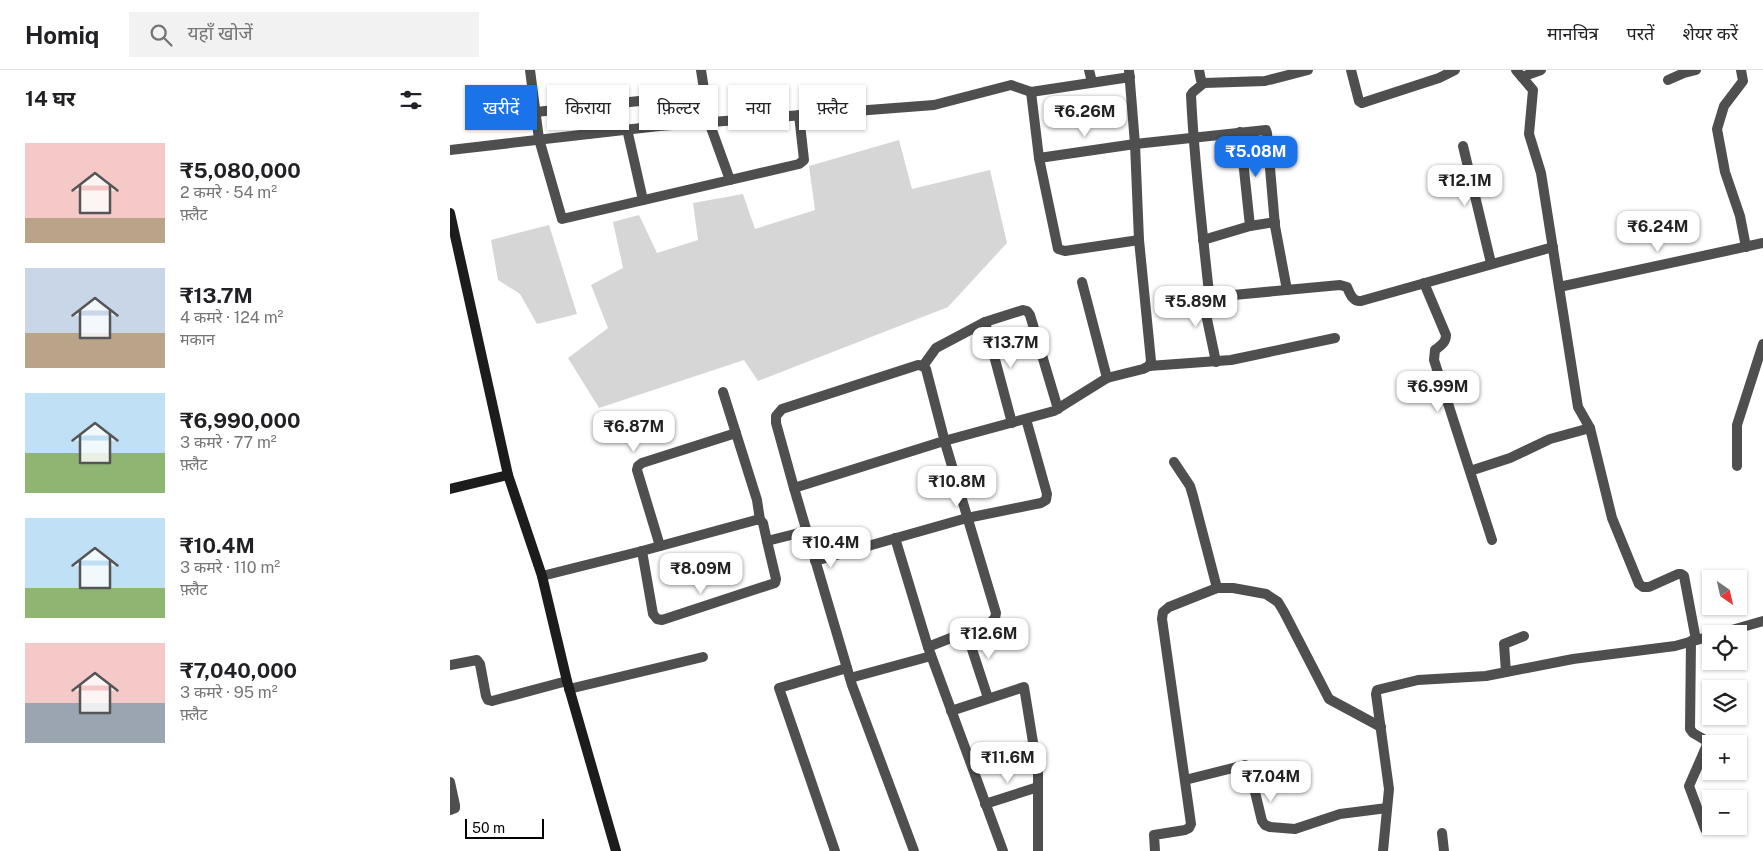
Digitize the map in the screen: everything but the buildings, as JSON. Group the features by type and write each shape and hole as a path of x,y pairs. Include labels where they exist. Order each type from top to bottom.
{"street":[{"path":"530,70 532,85"},
{"path":"701,70 704,85"},
{"path":"1090,70 1092,82"},
{"path":"1199,70 1201,80 1204,83"},
{"path":"1216,362 1207,319 1209,293 1193,137 1192,95 1204,83 1265,81 1308,70"},
{"path":"1350,70 1359,102 1362,103 1440,78 1454,70"},
{"path":"1519,73 1541,70"},
{"path":"1668,80 1696,70"},
{"path":"1741,70 1743,81 1724,106 1716,129 1725,172 1740,216 1746,247"},
{"path":"1519,73 1533,90 1528,134 1541,173 1578,407 1590,428 1612,518 1639,584 1643,587 1648,587 1682,574 1684,576 1694,641 1690,729 1693,734 1705,740 1706,745 1689,786 1702,821"},
{"path":"866,110 934,105 1011,85 1031,92 1129,74 1135,144 1139,240 1151,361 1149,366"},
{"path":"1031,92 1039,158 1058,249 1065,252 1139,240"},
{"path":"537,112 639,101"},
{"path":"718,121 799,115"},
{"path":"537,121 539,139 562,219 800,164 804,160 801,130"},
{"path":"1039,158 1135,144 1262,129 1267,133 1275,222 1287,290"},
{"path":"450,150 618,130"},
{"path":"627,130 643,200"},
{"path":"712,130 730,180"},
{"path":"1240,132 1250,226"},
{"path":"1463,146 1491,263"},
{"path":"450,213 508,475 542,576 568,685 616,851"},
{"path":"1203,240 1250,226 1275,222"},
{"path":"1559,287 1763,243"},
{"path":"1209,293 1212,297 1217,298 1344,285 1357,301 1553,247"},
{"path":"1082,282 1107,378"},
{"path":"1424,283 1446,335 1443,343 1434,350 1434,360 1492,540"},
{"path":"923,366 936,348 985,322 1023,310 1030,315 1058,409"},
{"path":"985,322 1012,423"},
{"path":"794,488 944,441 1054,411 1107,378 1149,366 1216,362 1335,338"},
{"path":"1737,466 1737,424 1763,344"},
{"path":"850,678 929,651 966,630 991,622 995,618 996,613 966,518 926,369 923,366 918,365 782,409 776,416 776,423 794,488 850,678 914,851"},
{"path":"642,551 653,614 657,619 662,620 775,583 776,579 763,523 760,520 757,500 723,392"},
{"path":"816,561 966,518 1041,503 1046,500 1047,494 1026,419"},
{"path":"1470,472 1510,458 1550,439 1590,428"},
{"path":"660,546 637,470 638,466 642,463 736,433"},
{"path":"1174,462 1190,486 1217,588"},
{"path":"450,488 508,475"},
{"path":"542,576 760,520"},
{"path":"767,541 807,531"},
{"path":"895,538 929,651 1003,851"},
{"path":"1155,851 1154,835 1184,830 1189,828 1191,824 1162,619 1163,612 1168,607 1217,588 1233,588 1266,594 1278,602 1329,699 1380,727"},
{"path":"1747,626 1763,621"},
{"path":"966,630 988,698"},
{"path":"1506,672 1504,644 1524,636"},
{"path":"1382,851 1389,789 1377,690 1418,680 1486,676 1573,659 1675,646 1702,639"},
{"path":"450,665 478,660 486,696 488,700 492,701 703,657"},
{"path":"835,851 779,688 847,668"},
{"path":"951,710 1021,687 1025,690 1038,772 1038,851"},
{"path":"1185,780 1245,765 1249,767 1262,821 1270,828 1295,829 1340,814 1387,808"},
{"path":"450,782 455,808 450,810"},
{"path":"985,804 1038,787"},
{"path":"1442,834 1444,851"}],"shaded area":[{"path":"899,140 912,189 990,170 1007,243 948,307 758,381 744,360 599,408 568,358 608,328 591,285 623,268 613,222 639,215 657,253 698,240 693,203 743,194 755,229 815,210 809,166"},
{"path":"549,225 577,314 537,324 520,294 498,280 491,240"}]}
